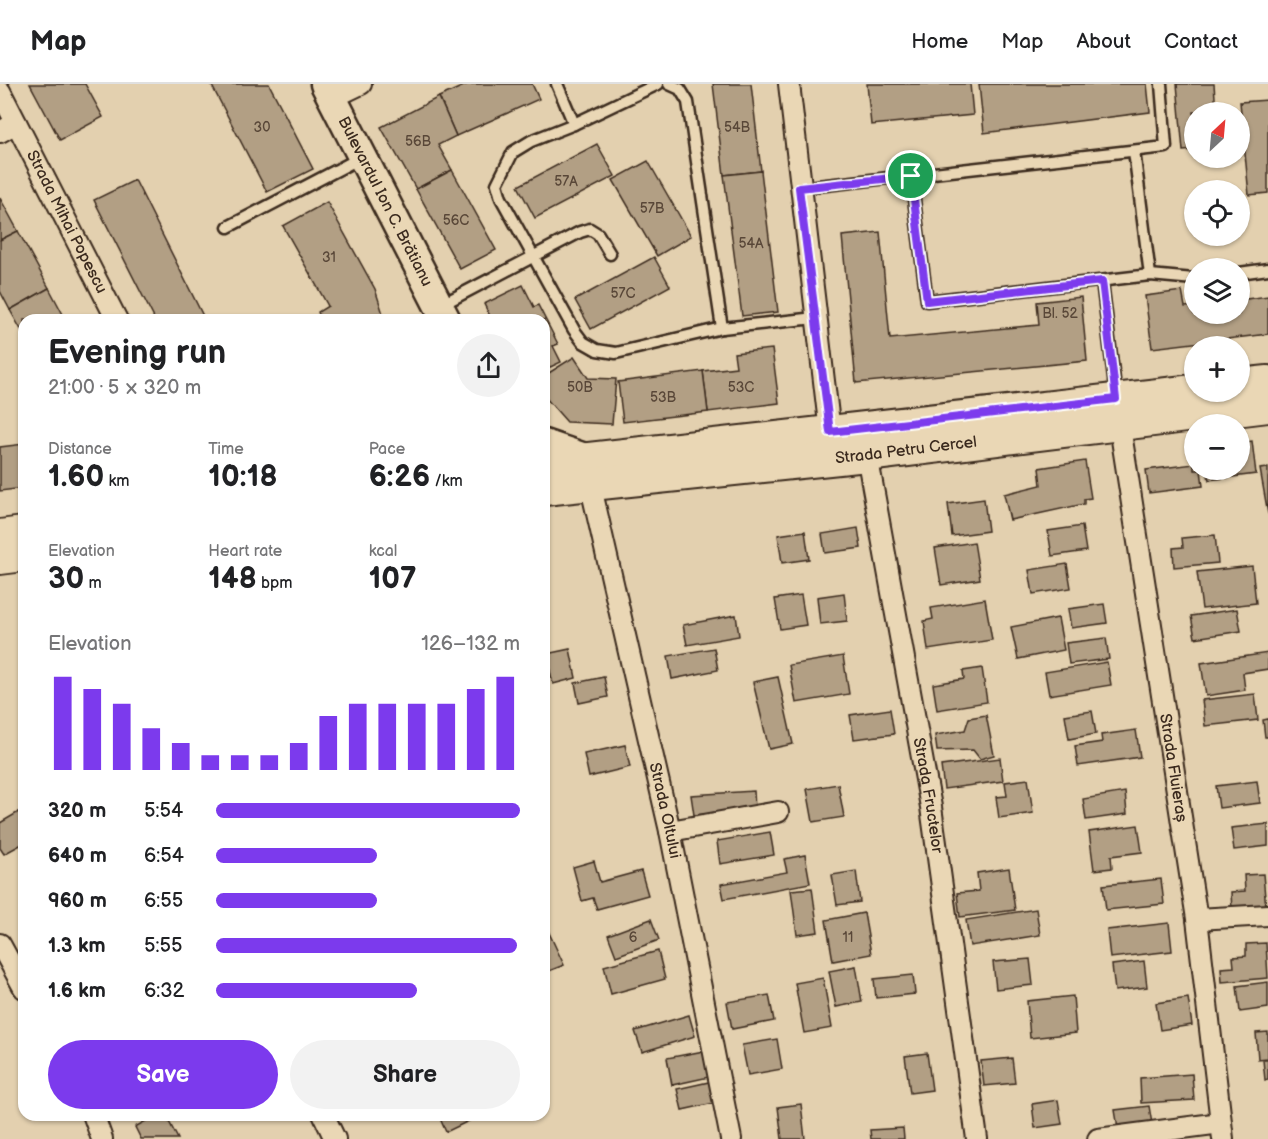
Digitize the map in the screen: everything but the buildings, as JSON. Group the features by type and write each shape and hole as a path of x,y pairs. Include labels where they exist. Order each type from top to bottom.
{"main road":[{"name":"Bulevardul Ion C. Brătianu","path":"328,91 443,313"},
{"path":"1250,384 1268,382"},
{"name":"Strada Petru Cercel","path":"550,465 589,471 867,455 1118,412 1184,394"},
{"name":"Strada Petru Cercel","path":"550,487 589,471 830,432 1118,412 1268,406"},
{"path":"550,448 589,471"},
{"path":"0,536 18,534"},
{"path":"0,558 18,556"}],"street":[{"path":"328,91 361,84"},
{"path":"789,84 799,188 830,432"},
{"name":"Strada Mihai Popescu","path":"0,91 8,128 114,314"},
{"name":"Strada Fluieraș","path":"1118,412 1197,920 1222,1131"},
{"name":"Strada Fructelor","path":"867,455 931,807 977,1139"},
{"name":"Strada Oltului","path":"589,471 670,831 731,1139"},
{"path":"670,831 778,812"},
{"path":"1197,920 1268,915"},
{"path":"0,944 18,977"},
{"path":"96,1121 102,1139"},
{"path":"326,1121 335,1139"},
{"path":"1098,1139 1222,1131"}],"lane":[{"path":"557,84 574,124"},
{"path":"658,84 574,124 531,141 513,152 497,184 501,198 574,330 583,342 597,350 616,353 722,328 815,318"},
{"path":"669,84 680,89 688,102 722,328"},
{"path":"799,188 1166,147 1161,84"},
{"path":"1134,151 1150,275"},
{"path":"228,227 362,157"},
{"path":"911,176 927,301 1150,275 1184,278"},
{"path":"443,313 533,256 579,232 590,229 597,234 610,254"},
{"path":"1250,271 1268,269"},
{"path":"1102,281 1118,412"}],"route":[{"path":"911,176 927,301 1102,281 1116,399 830,432 799,188 911,176"}]}
